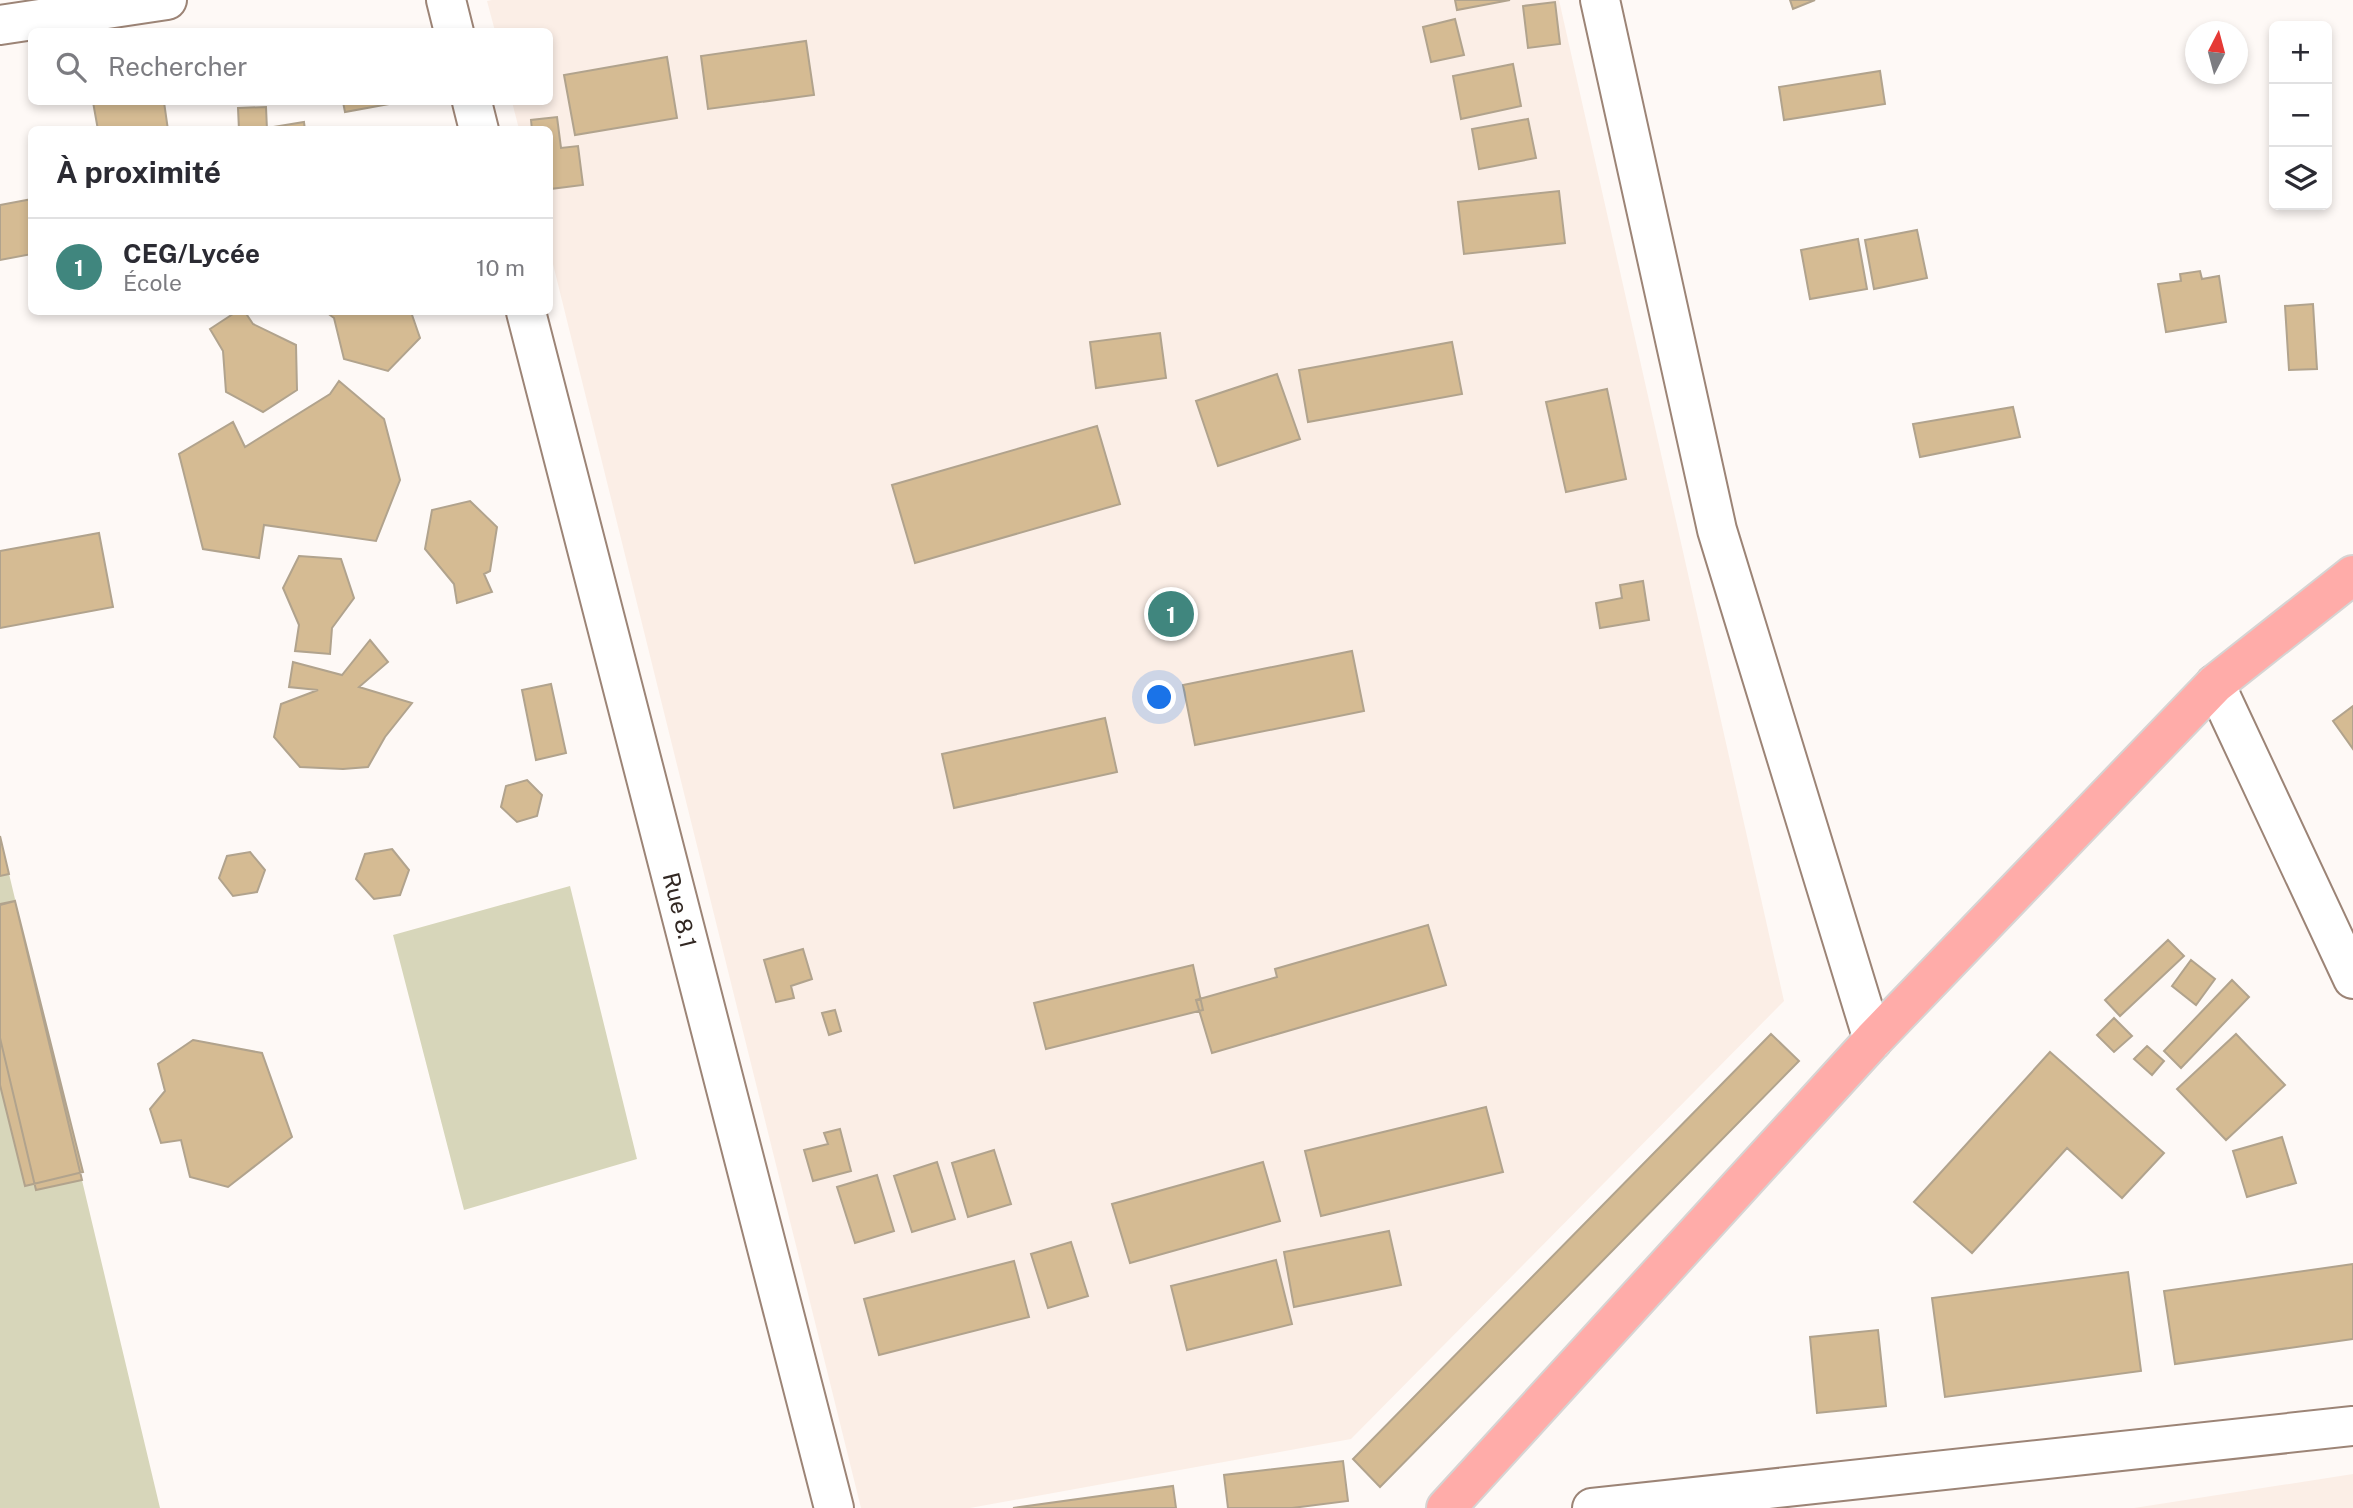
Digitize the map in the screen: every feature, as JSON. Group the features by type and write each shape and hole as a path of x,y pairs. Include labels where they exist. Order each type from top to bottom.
{"main road":[{"path":"1446,1508 1873,1040 2215,684 2353,575"}],"street":[{"path":"0,25 53,9 167,0"},
{"path":"446,0 453,28"},
{"path":"1600,0 1717,530 1873,1040"},
{"path":"473,105 478,126"},
{"name":"Rue 8.1","path":"527,315 834,1508"},
{"path":"2215,684 2353,979"},
{"path":"1592,1508 2353,1426"}],"shaded area":[{"path":"1559,0 1784,1001 1351,1439 970,1508 861,1508 553,264 553,126 518,126 513,105 553,105 553,28 494,28 487,1"},
{"path":"2353,1474 2353,1508 2134,1508"}],"green space":[{"path":"0,836 160,1508 0,1508"},
{"path":"570,886 637,1159 464,1210 393,935"}],"building":[{"path":"1455,0 1510,0 1457,10"},
{"path":"1790,0 1815,0 1793,9"},
{"path":"1555,2 1560,44 1528,48 1523,6"},
{"path":"1455,19 1464,55 1431,62 1423,27"},
{"path":"806,41 814,95 708,109 701,56"},
{"path":"667,57 677,118 575,135 564,75"},
{"path":"1513,64 1521,106 1461,119 1453,76"},
{"path":"1880,71 1885,104 1784,120 1779,87"},
{"path":"94,105 164,105 167,126 97,126"},
{"path":"344,105 384,105 345,112"},
{"path":"266,107 267,126 239,126 238,108"},
{"path":"557,117 561,148 578,146 583,185 553,189 553,126 532,126 531,120"},
{"path":"1528,119 1536,158 1479,169 1472,129"},
{"path":"304,122 304,126 279,126"},
{"path":"1559,191 1565,243 1464,254 1458,202"},
{"path":"28,200 28,255 0,260 0,205"},
{"path":"1917,230 1927,278 1874,289 1865,240"},
{"path":"1858,239 1867,289 1810,299 1801,250"},
{"path":"2200,271 2202,279 2219,276 2226,322 2166,332 2158,284 2181,281 2180,274"},
{"path":"2313,304 2317,369 2289,370 2285,306"},
{"path":"231,315 247,315 253,324 296,345 297,390 263,412 226,392 223,351 210,329"},
{"path":"330,315 412,315 420,338 388,371 344,359 334,318"},
{"path":"1160,333 1166,378 1096,388 1090,342"},
{"path":"1452,342 1462,394 1308,422 1299,370"},
{"path":"1277,374 1300,439 1218,466 1196,401"},
{"path":"339,381 384,419 400,480 376,541 264,525 259,558 203,549 179,454 233,422 245,447 330,394"},
{"path":"1607,389 1626,479 1566,492 1546,402"},
{"path":"2013,407 2020,437 1920,457 1913,424"},
{"path":"1097,426 1120,504 915,563 892,485"},
{"path":"470,501 497,527 490,571 484,574 492,592 457,603 454,584 425,549 432,510"},
{"path":"99,533 113,607 0,628 0,551"},
{"path":"299,556 341,559 354,598 332,628 330,654 295,651 299,625 283,588"},
{"path":"1643,581 1649,620 1600,628 1596,603 1622,598 1620,585"},
{"path":"370,640 388,662 359,687 412,703 385,737 368,767 300,767 274,737 281,704 318,690 289,687 293,662 342,675"},
{"path":"1352,651 1364,711 1195,745 1183,685"},
{"path":"551,684 566,753 536,760 522,690"},
{"path":"2353,706 2353,749 2333,721"},
{"path":"1105,718 1117,772 954,808 942,754"},
{"path":"527,780 542,795 537,816 517,822 501,807 506,786"},
{"path":"0,836 9,874 0,876"},
{"path":"392,849 409,870 400,895 374,899 356,879 365,854"},
{"path":"250,852 265,870 257,892 233,896 219,878 227,856"},
{"path":"15,901 82,1180 36,1190 0,1038 0,904"},
{"path":"15,901 83,1172 25,1186 0,1085 0,905"},
{"path":"1428,925 1446,985 1212,1053 1196,1000 1277,977 1275,969"},
{"path":"2168,940 2184,956 2120,1016 2105,1000"},
{"path":"803,949 812,979 791,986 794,998 776,1002 764,960"},
{"path":"2191,960 2215,979 2196,1005 2172,986"},
{"path":"1193,965 1203,1010 1046,1049 1034,1003"},
{"path":"2232,980 2249,997 2181,1068 2164,1051"},
{"path":"835,1010 841,1031 829,1035 822,1013"},
{"path":"2114,1018 2132,1036 2114,1052 2097,1035"},
{"path":"1771,1034 1799,1061 1380,1487 1353,1459"},
{"path":"2236,1034 2285,1085 2226,1140 2177,1089"},
{"path":"193,1040 262,1053 292,1137 228,1187 190,1177 181,1140 161,1143 150,1109 165,1091 158,1064"},
{"path":"2147,1046 2164,1061 2152,1075 2134,1059"},
{"path":"2050,1052 2164,1153 2122,1198 2067,1148 1972,1253 1914,1202"},
{"path":"1486,1107 1503,1172 1321,1216 1305,1151"},
{"path":"840,1129 851,1171 813,1181 804,1150 828,1144 824,1133"},
{"path":"2282,1137 2296,1183 2247,1197 2233,1151"},
{"path":"994,1150 1011,1204 968,1217 952,1163"},
{"path":"937,1162 955,1219 912,1232 894,1176"},
{"path":"1263,1162 1280,1221 1130,1263 1112,1204"},
{"path":"877,1175 894,1231 855,1243 837,1187"},
{"path":"1389,1231 1401,1285 1294,1307 1284,1252"},
{"path":"1071,1242 1088,1296 1048,1308 1031,1254"},
{"path":"1276,1260 1292,1324 1187,1350 1171,1286"},
{"path":"1014,1261 1029,1317 879,1355 864,1299"},
{"path":"2353,1264 2353,1339 2175,1364 2164,1291"},
{"path":"2128,1272 2141,1371 1945,1397 1932,1298"},
{"path":"1878,1330 1886,1406 1817,1413 1810,1337"},
{"path":"1343,1461 1348,1501 1292,1508 1228,1508 1224,1475"},
{"path":"1173,1486 1176,1508 1013,1508"}],"place":[{"name":"CEG/Lycée","path":"1171,614"}]}
